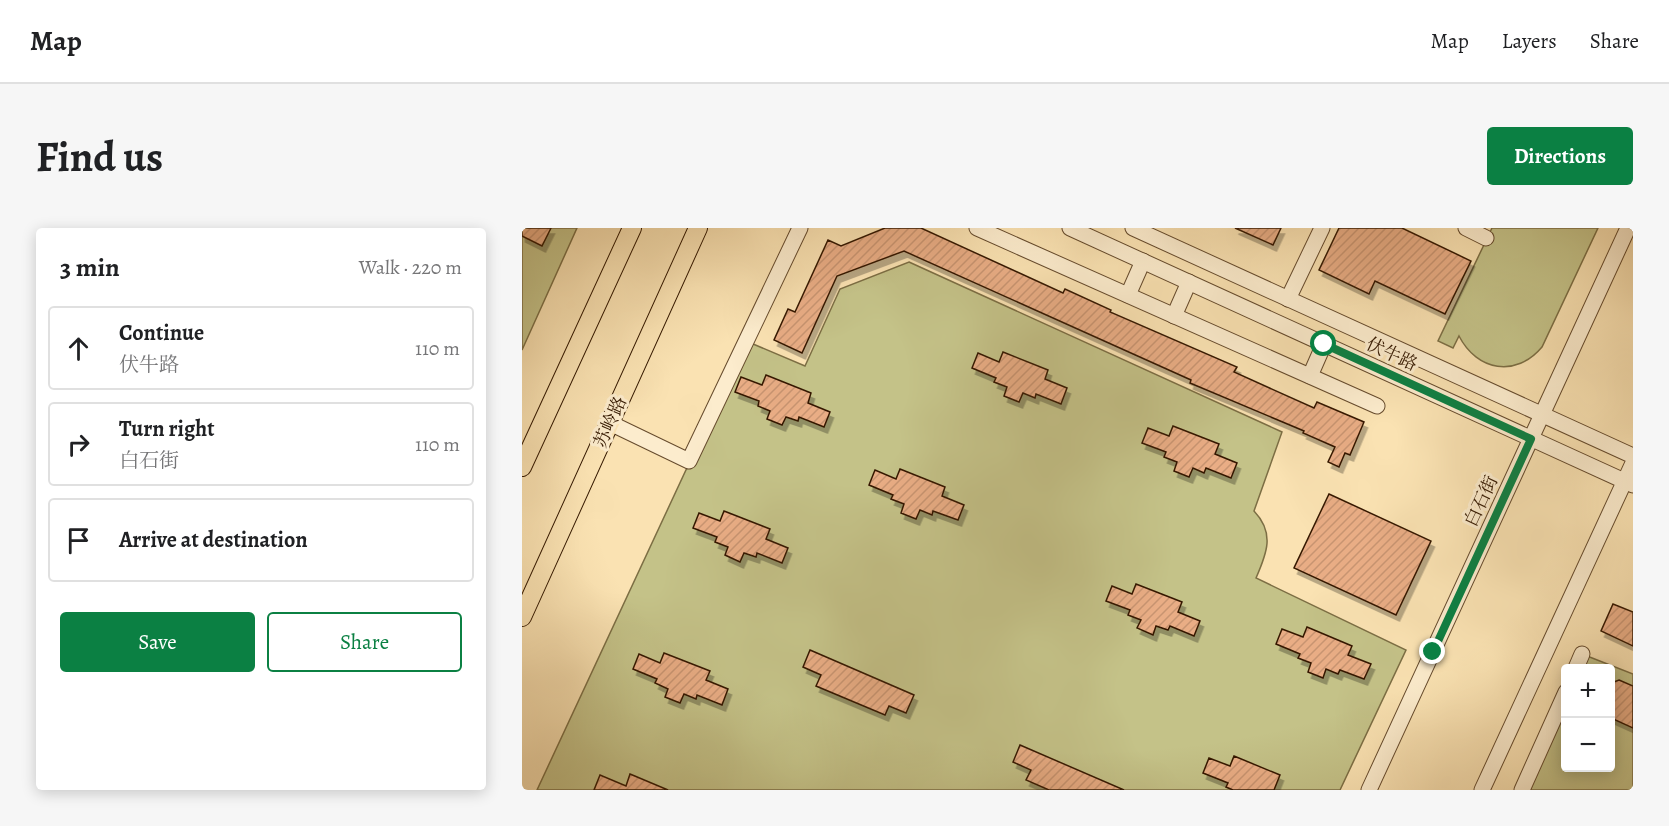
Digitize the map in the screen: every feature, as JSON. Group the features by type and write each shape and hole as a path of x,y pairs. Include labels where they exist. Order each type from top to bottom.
{"main road":[{"path":"522,467 632,228"},
{"name":"苏岭路","path":"522,617 698,228"}],"street":[{"path":"610,423 690,460 800,228"},
{"path":"977,228 1377,406"},
{"name":"伏牛路","path":"1070,228 1629,484"},
{"path":"1133,228 1633,456"},
{"path":"1288,299 1322,228"},
{"path":"1466,228 1486,238"},
{"name":"白石街","path":"1369,790 1628,228"},
{"path":"1128,295 1143,261"},
{"path":"1174,316 1189,282"},
{"path":"1310,376 1324,344"},
{"path":"1482,790 1629,484 1633,463"},
{"path":"1578,664 1582,654"},
{"path":"1522,790 1561,703"}],"shaded area":[{"path":"522,228 577,228 522,350"},
{"path":"1492,228 1598,228 1542,347 1532,357 1509,366 1486,363 1476,357 1459,336 1453,348 1438,341"},
{"path":"909,262 1282,432 1254,511 1261,519 1267,535 1266,552 1256,578 1406,650 1340,790 537,790 746,341 805,366 840,289"},
{"path":"1582,654 1608,664 1578,664"},
{"path":"1615,667 1633,674 1633,790 1522,790 1561,701 1561,772 1615,772"}],"building":[{"path":"522,228 551,228 542,246 522,236"},
{"path":"885,228 921,228 1063,293 1065,289 1111,310 1110,312 1237,367 1234,372 1314,408 1317,402 1364,422 1350,455 1345,453 1339,467 1328,462 1335,447 1303,433 1304,431 1190,383 1191,380 904,251 837,276 802,353 774,340 788,309 795,312 828,240 841,246"},
{"path":"1235,228 1281,228 1273,245"},
{"path":"1339,228 1402,228 1471,261 1445,314 1375,281 1369,294 1319,270"},
{"path":"1003,352 1048,370 1045,379 1067,388 1061,404 1036,394 1035,398 1023,393 1019,402 1004,396 1007,387 994,382 996,378 972,368 978,353 999,362"},
{"path":"766,375 811,393 808,403 830,412 824,427 799,417 798,421 786,417 782,425 767,419 770,411 758,406 759,401 735,392 741,377 762,385"},
{"path":"1173,426 1219,444 1215,454 1237,463 1231,478 1206,468 1204,473 1193,468 1189,477 1174,471 1177,462 1164,457 1166,452 1142,443 1148,428 1169,436"},
{"path":"900,469 945,487 942,496 964,505 958,520 933,511 932,515 920,510 916,519 901,513 904,504 891,499 893,495 869,485 875,470 896,479"},
{"path":"1329,494 1431,541 1396,615 1294,568"},
{"path":"724,511 770,529 766,539 788,548 782,563 757,553 756,557 744,553 740,562 725,555 728,547 715,542 717,537 693,528 699,513 720,521"},
{"path":"1136,584 1182,602 1178,612 1200,621 1194,636 1170,626 1168,630 1156,626 1153,635 1137,628 1141,620 1128,615 1130,610 1106,601 1112,586 1132,594"},
{"path":"1613,604 1633,612 1633,646 1601,631"},
{"path":"1307,627 1352,646 1348,655 1371,664 1364,679 1340,670 1338,674 1326,669 1323,678 1308,672 1311,663 1298,658 1300,654 1276,644 1282,629 1303,637"},
{"path":"810,650 914,695 906,713 889,706 885,715 816,686 821,675 803,667"},
{"path":"664,653 710,671 706,680 728,689 722,705 697,695 696,699 684,694 680,703 665,697 668,689 655,683 657,679 633,669 639,654 660,663"},
{"path":"1619,680 1633,686 1633,728 1615,720 1615,682"},
{"path":"1020,745 1124,790 1049,790 1026,780 1031,770 1013,762"},
{"path":"1234,756 1280,775 1274,790 1233,790 1226,787 1228,783 1203,773 1209,758 1230,766"},
{"path":"630,774 668,790 594,790 600,775 626,786"}],"route":[{"path":"1324,344 1531,439 1433,652"}]}
